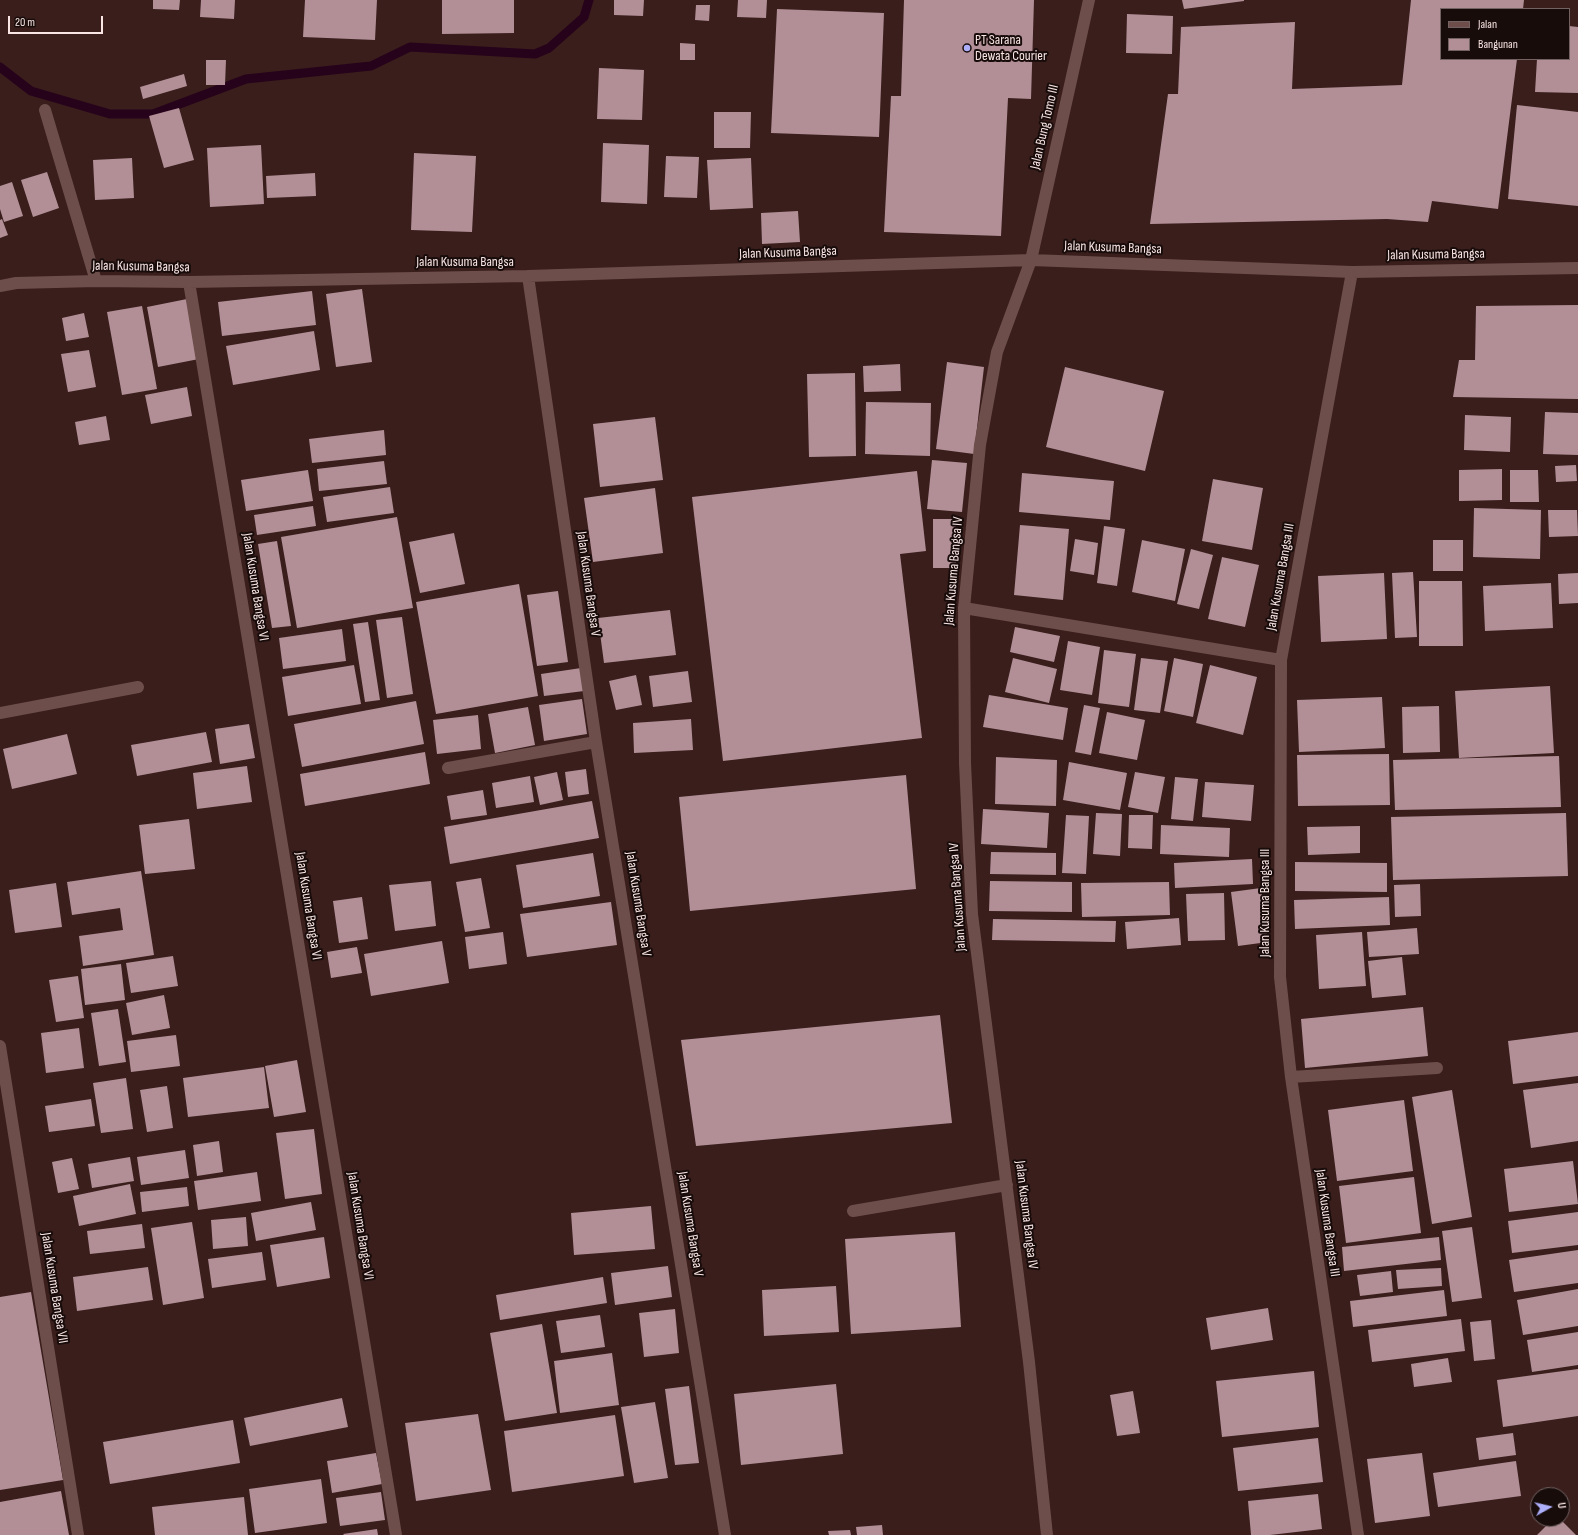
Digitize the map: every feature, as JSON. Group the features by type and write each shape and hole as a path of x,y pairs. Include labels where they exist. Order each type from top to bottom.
{"street":[{"name":"Jalan Bung Tomo III","path":"1031,260 1089,0"},
{"path":"45,110 96,281"},
{"name":"Jalan Kusuma Bangsa","path":"0,286 16,283 96,281 189,282 528,276 1031,260 1352,272 1578,268"},
{"name":"Jalan Kusuma Bangsa IV","path":"1031,260 997,352 980,445 964,608 965,763 972,914 1029,1362 1047,1535"},
{"name":"Jalan Kusuma Bangsa III","path":"1352,272 1281,660 1280,977 1291,1077 1358,1535"},
{"name":"Jalan Kusuma Bangsa V","path":"528,276 596,742 725,1535"},
{"name":"Jalan Kusuma Bangsa VI","path":"189,282 396,1535"},
{"path":"964,608 1281,660"},
{"path":"0,713 138,687"},
{"path":"448,768 596,742"},
{"name":"Jalan Kusuma Bangsa VII","path":"0,1046 78,1535"},
{"path":"1291,1077 1437,1068"},
{"path":"853,1211 1007,1186"}],"building":[{"path":"153,0 180,0 179,10 153,9"},
{"path":"201,0 235,0 234,19 200,17"},
{"path":"305,0 377,0 375,40 303,37"},
{"path":"442,0 514,0 514,33 442,34"},
{"path":"614,0 644,0 643,16 614,15"},
{"path":"738,0 767,0 766,18 737,17"},
{"path":"904,0 1034,0 1031,99 1008,98 1001,236 884,232 891,96 901,96"},
{"path":"1182,0 1244,0 1244,1 1184,9"},
{"path":"1411,0 1524,0 1523,8 1440,8 1440,60 1517,60 1498,209 1432,201 1428,222 1387,219 1150,224 1168,94 1178,94 1181,27 1295,22 1292,89 1402,85"},
{"path":"696,5 710,5 709,21 695,20"},
{"path":"777,9 884,13 879,137 771,133"},
{"path":"1127,14 1173,16 1172,54 1126,53"},
{"path":"1570,26 1578,27 1578,93 1535,92 1537,60 1570,60"},
{"path":"680,43 695,44 695,60 680,60"},
{"path":"206,60 226,60 225,85 206,85"},
{"path":"599,68 644,70 642,120 597,119"},
{"path":"184,74 187,86 143,99 140,87"},
{"path":"1517,105 1578,112 1578,206 1508,199"},
{"path":"179,108 194,160 164,168 149,116"},
{"path":"714,112 751,112 750,148 714,148"},
{"path":"603,143 649,145 647,204 601,202"},
{"path":"261,145 264,204 210,207 207,148"},
{"path":"414,153 476,156 472,232 411,230"},
{"path":"666,156 699,157 697,198 664,197"},
{"path":"132,158 134,198 95,200 93,160"},
{"path":"751,158 753,208 710,210 707,160"},
{"path":"47,172 59,208 33,217 21,180"},
{"path":"315,173 316,196 267,198 266,176"},
{"path":"12,182 23,216 4,222 0,209 0,186"},
{"path":"798,211 800,242 762,244 761,213"},
{"path":"2,219 8,235 0,238 0,220"},
{"path":"362,289 372,362 336,367 326,294"},
{"path":"312,291 316,325 222,336 218,302"},
{"path":"187,299 199,359 158,367 147,307"},
{"path":"1578,305 1578,399 1453,397 1459,360 1475,360 1476,306"},
{"path":"142,306 157,389 122,395 107,312"},
{"path":"84,313 89,337 66,341 62,318"},
{"path":"314,331 320,370 233,385 226,346"},
{"path":"89,350 96,387 68,392 61,354"},
{"path":"947,362 984,367 974,454 936,449"},
{"path":"900,364 901,391 864,392 863,366"},
{"path":"1065,367 1164,391 1145,471 1046,447"},
{"path":"855,373 856,456 809,457 807,374"},
{"path":"187,387 192,416 151,424 145,395"},
{"path":"866,402 931,403 930,456 865,454"},
{"path":"1545,412 1578,413 1578,455 1543,454"},
{"path":"1465,415 1511,417 1510,452 1464,450"},
{"path":"106,416 110,440 79,445 75,422"},
{"path":"655,417 663,480 600,487 593,424"},
{"path":"384,430 386,455 312,463 309,439"},
{"path":"932,460 967,463 962,512 927,509"},
{"path":"384,461 387,484 319,491 317,469"},
{"path":"1576,465 1577,481 1556,482 1555,466"},
{"path":"1502,469 1502,500 1459,501 1459,470"},
{"path":"308,470 313,501 246,511 241,480"},
{"path":"1510,470 1538,470 1539,502 1510,502"},
{"path":"917,471 926,551 900,554 922,738 723,761 692,497"},
{"path":"1022,473 1114,481 1110,520 1019,512"},
{"path":"1213,479 1263,488 1252,550 1202,541"},
{"path":"390,487 394,513 327,522 323,497"},
{"path":"655,488 663,553 593,562 584,498"},
{"path":"313,506 316,526 257,535 254,515"},
{"path":"1474,508 1541,510 1540,559 1473,557"},
{"path":"1548,510 1577,510 1578,536 1549,537"},
{"path":"397,517 413,608 297,628 281,537"},
{"path":"933,519 956,519 956,568 933,568"},
{"path":"1020,525 1069,529 1063,600 1014,595"},
{"path":"1104,526 1125,529 1117,586 1097,583"},
{"path":"454,533 465,584 420,593 409,542"},
{"path":"1075,539 1098,543 1094,575 1070,571"},
{"path":"1142,540 1185,549 1175,601 1132,592"},
{"path":"1433,540 1463,540 1463,571 1433,571"},
{"path":"277,541 291,626 272,628 258,544"},
{"path":"1191,549 1213,555 1199,609 1177,604"},
{"path":"1222,557 1259,565 1245,627 1208,619"},
{"path":"1413,572 1417,637 1395,638 1392,573"},
{"path":"1384,573 1387,639 1321,642 1318,576"},
{"path":"1578,573 1578,603 1559,604 1558,574"},
{"path":"1419,581 1462,581 1463,646 1419,646"},
{"path":"1551,583 1553,628 1485,631 1483,586"},
{"path":"519,584 538,696 436,714 416,602"},
{"path":"558,591 568,662 537,666 527,595"},
{"path":"670,610 676,655 604,663 598,618"},
{"path":"402,617 413,694 387,698 376,620"},
{"path":"368,622 380,700 365,702 353,624"},
{"path":"1015,627 1060,636 1054,662 1010,652"},
{"path":"342,629 346,661 283,669 279,638"},
{"path":"1068,641 1100,647 1092,695 1060,690"},
{"path":"1104,650 1136,654 1129,707 1098,703"},
{"path":"1013,658 1057,669 1049,703 1005,692"},
{"path":"1141,658 1168,661 1160,713 1134,710"},
{"path":"1174,658 1203,664 1193,717 1164,711"},
{"path":"354,665 361,704 288,716 282,677"},
{"path":"1210,665 1257,677 1243,735 1196,723"},
{"path":"581,668 584,691 544,696 541,674"},
{"path":"688,671 692,702 653,707 649,676"},
{"path":"636,675 642,705 616,710 609,681"},
{"path":"1550,686 1554,753 1459,758 1455,691"},
{"path":"989,695 1068,708 1063,740 983,727"},
{"path":"1382,697 1385,748 1299,752 1297,700"},
{"path":"582,699 587,734 544,741 539,705"},
{"path":"416,701 424,744 302,767 294,724"},
{"path":"1084,705 1100,708 1091,755 1075,752"},
{"path":"1439,706 1440,752 1403,753 1402,707"},
{"path":"528,707 535,745 495,753 488,714"},
{"path":"1107,712 1145,720 1137,760 1099,753"},
{"path":"478,715 481,749 437,754 433,720"},
{"path":"691,719 693,750 634,753 633,723"},
{"path":"249,724 255,758 220,764 215,729"},
{"path":"206,732 212,762 137,776 131,745"},
{"path":"67,734 77,774 12,789 3,749"},
{"path":"425,752 430,784 305,806 300,774"},
{"path":"1389,754 1390,805 1298,806 1297,755"},
{"path":"1559,756 1561,807 1395,810 1393,760"},
{"path":"996,757 1057,760 1056,806 995,804"},
{"path":"1069,762 1127,773 1120,810 1063,800"},
{"path":"247,766 252,802 197,809 193,773"},
{"path":"586,769 589,794 568,797 565,772"},
{"path":"557,772 563,800 540,805 534,777"},
{"path":"1135,772 1165,777 1158,813 1128,807"},
{"path":"906,775 916,889 690,911 679,797"},
{"path":"530,776 534,802 496,808 492,783"},
{"path":"1175,777 1198,779 1193,821 1171,819"},
{"path":"1205,782 1254,785 1251,821 1202,817"},
{"path":"483,790 487,815 451,820 447,796"},
{"path":"592,801 599,838 450,864 444,827"},
{"path":"983,809 1049,813 1047,848 981,844"},
{"path":"1096,813 1122,814 1120,856 1093,854"},
{"path":"1566,813 1568,876 1393,880 1391,817"},
{"path":"1066,815 1089,816 1086,874 1062,873"},
{"path":"1129,815 1153,815 1152,849 1128,848"},
{"path":"189,819 195,869 145,874 139,825"},
{"path":"1161,825 1230,828 1229,857 1160,854"},
{"path":"1360,826 1360,853 1308,855 1307,827"},
{"path":"991,852 1056,853 1056,875 990,874"},
{"path":"593,853 600,896 523,908 516,865"},
{"path":"1252,859 1253,884 1175,888 1174,863"},
{"path":"1295,862 1387,863 1387,892 1295,891"},
{"path":"141,871 154,955 83,966 79,936 123,930 120,908 72,915 67,882"},
{"path":"481,878 490,928 465,932 456,882"},
{"path":"431,881 436,926 395,931 389,885"},
{"path":"990,881 1072,882 1072,912 989,911"},
{"path":"1169,882 1170,915 1082,917 1081,883"},
{"path":"56,883 62,927 15,933 9,890"},
{"path":"1420,884 1421,916 1395,917 1394,885"},
{"path":"1261,888 1268,942 1238,946 1231,892"},
{"path":"1224,893 1225,940 1188,941 1186,894"},
{"path":"362,897 368,939 339,943 333,901"},
{"path":"1389,897 1390,925 1295,929 1294,900"},
{"path":"611,902 617,945 527,957 520,914"},
{"path":"1179,918 1181,945 1127,949 1125,922"},
{"path":"993,919 1116,921 1115,942 992,940"},
{"path":"1417,928 1419,954 1369,957 1367,932"},
{"path":"503,932 507,964 469,969 465,937"},
{"path":"1362,932 1366,986 1319,989 1316,935"},
{"path":"442,941 449,983 371,996 364,954"},
{"path":"357,947 362,973 331,978 327,952"},
{"path":"173,956 178,986 131,993 126,963"},
{"path":"1402,957 1406,995 1372,998 1368,961"},
{"path":"121,964 125,1000 85,1005 81,969"},
{"path":"78,976 84,1018 56,1022 49,980"},
{"path":"164,995 170,1028 132,1035 126,1003"},
{"path":"1423,1007 1428,1056 1305,1068 1301,1019"},
{"path":"118,1009 126,1062 99,1066 91,1013"},
{"path":"940,1015 952,1123 696,1146 681,1040"},
{"path":"79,1028 84,1068 46,1073 41,1033"},
{"path":"1578,1032 1578,1076 1513,1084 1508,1041"},
{"path":"176,1035 180,1066 131,1072 127,1041"},
{"path":"297,1060 306,1112 274,1117 265,1066"},
{"path":"264,1067 269,1108 188,1117 183,1078"},
{"path":"126,1078 133,1129 101,1133 93,1083"},
{"path":"1578,1083 1578,1141 1531,1148 1523,1090"},
{"path":"167,1086 173,1128 147,1132 140,1090"},
{"path":"1452,1090 1472,1217 1432,1224 1412,1097"},
{"path":"91,1099 95,1126 49,1132 45,1106"},
{"path":"1404,1100 1413,1171 1337,1181 1328,1110"},
{"path":"314,1129 322,1194 285,1199 276,1133"},
{"path":"219,1141 223,1172 197,1176 193,1145"},
{"path":"185,1150 189,1178 141,1185 137,1157"},
{"path":"130,1157 134,1181 92,1188 88,1164"},
{"path":"72,1158 79,1189 58,1193 52,1162"},
{"path":"1573,1161 1578,1204 1509,1212 1504,1169"},
{"path":"257,1172 261,1201 198,1210 194,1181"},
{"path":"1414,1177 1421,1233 1346,1243 1339,1186"},
{"path":"130,1184 136,1214 79,1226 73,1196"},
{"path":"187,1187 189,1206 142,1212 140,1192"},
{"path":"311,1202 316,1230 256,1241 251,1213"},
{"path":"651,1206 655,1249 574,1255 571,1213"},
{"path":"1578,1212 1578,1245 1512,1253 1508,1221"},
{"path":"246,1217 248,1246 213,1249 211,1220"},
{"path":"192,1222 204,1298 163,1305 151,1228"},
{"path":"142,1224 145,1248 90,1254 87,1231"},
{"path":"1472,1227 1482,1298 1452,1302 1442,1231"},
{"path":"955,1232 961,1327 851,1334 845,1239"},
{"path":"324,1237 330,1278 277,1287 270,1245"},
{"path":"1439,1237 1441,1260 1344,1271 1342,1247"},
{"path":"1578,1250 1578,1283 1514,1292 1509,1260"},
{"path":"262,1252 266,1280 212,1288 208,1259"},
{"path":"668,1266 672,1297 615,1305 611,1273"},
{"path":"148,1267 153,1300 77,1311 73,1277"},
{"path":"1441,1268 1442,1286 1398,1289 1396,1270"},
{"path":"1391,1271 1393,1292 1360,1296 1357,1275"},
{"path":"603,1277 607,1303 500,1320 496,1295"},
{"path":"836,1286 839,1332 764,1336 762,1290"},
{"path":"1578,1289 1578,1326 1523,1335 1517,1300"},
{"path":"1444,1290 1447,1316 1353,1327 1350,1301"},
{"path":"31,1292 63,1480 0,1490 0,1297"},
{"path":"1268,1308 1273,1340 1211,1350 1206,1318"},
{"path":"675,1309 679,1353 644,1357 639,1313"},
{"path":"600,1315 605,1347 561,1353 556,1321"},
{"path":"1461,1319 1465,1351 1372,1362 1368,1330"},
{"path":"1491,1320 1495,1359 1474,1361 1470,1322"},
{"path":"542,1324 557,1413 505,1421 490,1333"},
{"path":"1578,1332 1578,1365 1532,1372 1527,1340"},
{"path":"612,1353 619,1405 560,1413 554,1361"},
{"path":"1448,1358 1452,1382 1414,1387 1411,1364"},
{"path":"1578,1369 1578,1416 1503,1427 1497,1380"},
{"path":"1314,1371 1319,1427 1222,1437 1216,1381"},
{"path":"836,1384 843,1454 741,1465 734,1394"},
{"path":"689,1386 699,1463 675,1465 665,1389"},
{"path":"1133,1391 1140,1433 1117,1436 1110,1395"},
{"path":"342,1398 348,1427 250,1446 244,1418"},
{"path":"655,1402 668,1478 634,1483 621,1407"},
{"path":"478,1414 491,1490 416,1501 405,1423"},
{"path":"615,1415 624,1476 512,1492 504,1431"},
{"path":"233,1420 240,1463 110,1484 103,1442"},
{"path":"1513,1433 1516,1455 1479,1460 1476,1438"},
{"path":"1318,1438 1323,1482 1238,1491 1233,1448"},
{"path":"376,1453 382,1484 332,1493 327,1461"},
{"path":"1422,1453 1430,1516 1375,1523 1367,1459"},
{"path":"1516,1461 1521,1496 1438,1507 1433,1473"},
{"path":"321,1479 327,1523 255,1533 249,1489"},
{"path":"61,1491 69,1535 0,1535 0,1502"},
{"path":"381,1492 385,1520 340,1526 336,1498"},
{"path":"1318,1494 1322,1529 1270,1535 1251,1535 1248,1501"},
{"path":"244,1497 248,1535 155,1535 152,1507"},
{"path":"882,1525 883,1535 857,1535 856,1527"},
{"path":"1545,1527 1568,1527 1576,1535 1537,1535"},
{"path":"377,1529 378,1535 343,1534"},
{"path":"850,1530 851,1535 829,1535 828,1531"}],"waterway":[{"path":"0,67 31,91 110,114 153,114 246,79 371,66 410,47 535,54 549,48 584,17 589,0"}],"place":[{"name":"PT Sarana Dewata Courier","path":"967,48"}]}
